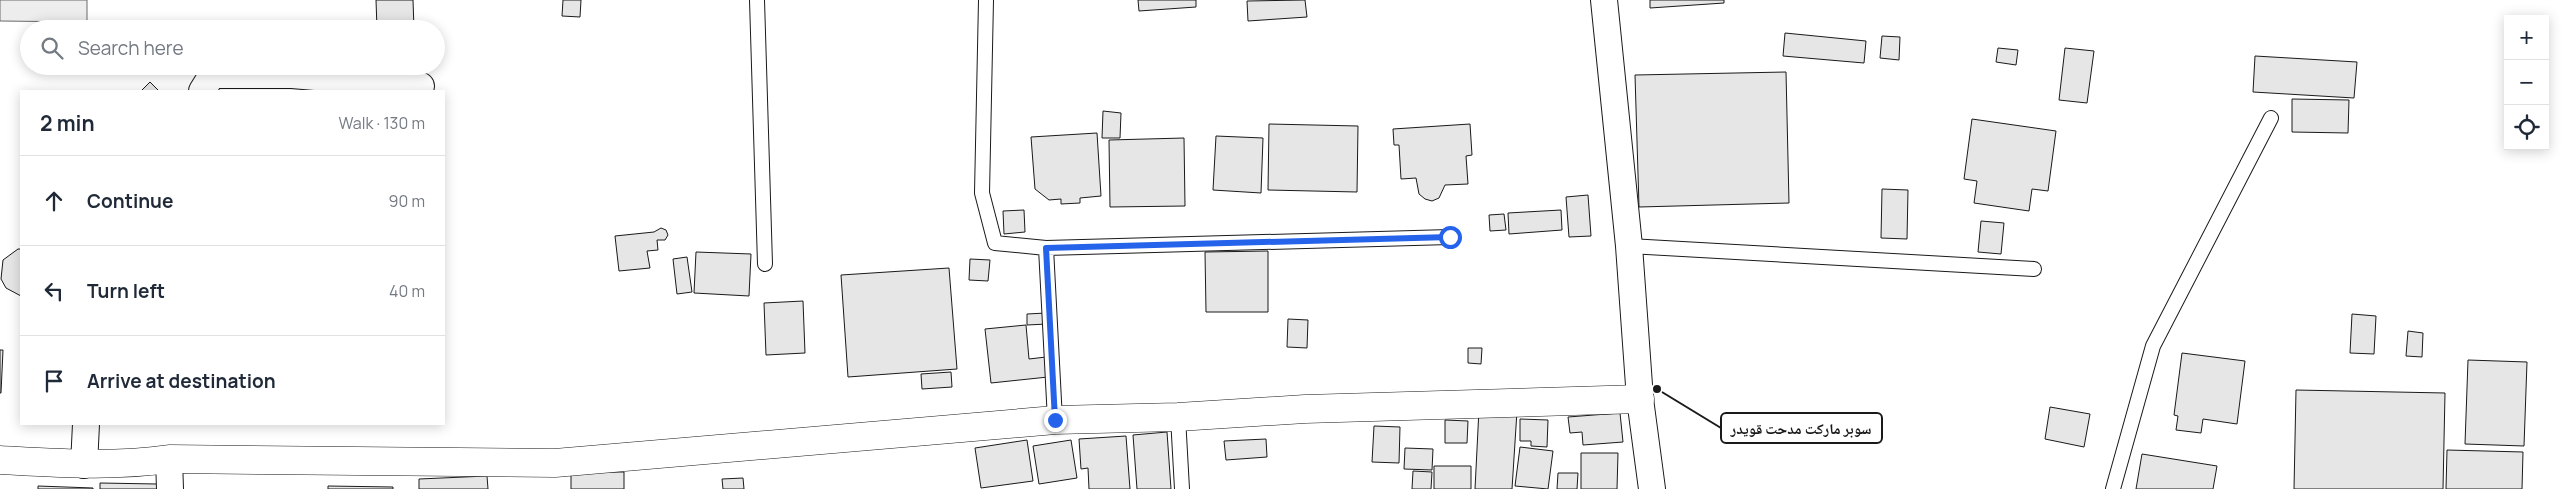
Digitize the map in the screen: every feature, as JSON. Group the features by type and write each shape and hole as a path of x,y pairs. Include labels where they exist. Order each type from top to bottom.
{"street":[{"path":"1604,0 1629,246 1640,399 1652,489"},
{"path":"203,90 212,75 292,75 421,86"},
{"path":"0,460 84,465 137,464 169,459 555,463 1055,420 1178,417 1305,409 1640,399"},
{"path":"84,465 86,425"},
{"path":"169,459 170,489"}],"lane":[{"path":"757,0 764,264"},
{"path":"986,0 982,193 995,243 1046,248 1450,237"},
{"path":"2113,489 2153,346 2271,118"},
{"path":"1629,246 2034,269"},
{"path":"1046,248 1055,420"},
{"path":"1178,417 1182,489"}],"shaded area":[{"path":"0,0 87,0 87,20 0,21"}],"building":[{"path":"376,0 413,0 414,20 377,20"},
{"path":"563,0 581,0 580,17 562,16"},
{"path":"1138,0 1196,0 1196,7 1139,11"},
{"path":"1305,0 1307,17 1248,21 1247,1"},
{"path":"1650,0 1724,0 1724,3 1650,8"},
{"path":"1785,33 1866,41 1864,63 1783,56"},
{"path":"1882,36 1900,37 1899,60 1880,58"},
{"path":"1998,48 2018,50 2016,65 1996,62"},
{"path":"2065,48 2094,51 2087,103 2059,100"},
{"path":"2255,56 2357,62 2354,98 2253,92"},
{"path":"1786,72 1789,203 1639,207 1635,75"},
{"path":"150,82 158,90 142,90"},
{"path":"2292,99 2349,100 2348,133 2292,132"},
{"path":"1103,111 1121,113 1120,138 1102,138"},
{"path":"1972,119 2056,131 2048,191 2032,189 2029,211 1974,203 1977,181 1964,179"},
{"path":"1269,124 1358,126 1357,192 1268,190"},
{"path":"1470,124 1472,155 1466,156 1468,184 1445,185 1439,198 1432,201 1425,199 1419,194 1416,178 1401,179 1399,145 1394,145 1393,129"},
{"path":"1097,133 1101,196 1080,198 1080,203 1061,204 1061,199 1049,200 1035,189 1031,137"},
{"path":"1216,136 1263,138 1261,193 1213,190"},
{"path":"1184,138 1185,206 1110,207 1109,140"},
{"path":"1882,189 1908,190 1907,239 1881,238"},
{"path":"1588,195 1591,236 1569,237 1566,197"},
{"path":"1024,210 1025,232 1004,234 1003,211"},
{"path":"1561,210 1562,230 1509,234 1508,213"},
{"path":"1504,214 1506,230 1490,231 1489,215"},
{"path":"1981,221 2004,223 2001,254 1978,252"},
{"path":"661,228 666,230 668,235 665,240 657,240 658,250 647,251 650,268 619,271 615,236 654,232"},
{"path":"20,249 20,295 6,288 1,279 3,260"},
{"path":"1268,251 1268,312 1206,312 1205,252"},
{"path":"696,252 751,254 749,296 694,293"},
{"path":"687,257 692,292 677,294 673,259"},
{"path":"970,259 990,260 988,281 969,280"},
{"path":"949,268 957,369 848,377 841,275"},
{"path":"803,301 805,353 766,355 764,303"},
{"path":"1046,313 1047,324 1027,325 1027,314"},
{"path":"2352,314 2376,316 2374,354 2350,353"},
{"path":"1288,319 1308,320 1307,348 1287,347"},
{"path":"1026,325 1029,359 1046,357 1048,377 991,383 985,329"},
{"path":"2408,331 2423,333 2422,357 2406,356"},
{"path":"1468,348 1482,348 1481,364 1468,363"},
{"path":"0,350 3,350 1,393 0,393"},
{"path":"2182,353 2245,361 2237,424 2203,419 2201,433 2176,430 2178,416 2174,415"},
{"path":"2468,360 2527,362 2524,446 2465,444"},
{"path":"951,372 952,387 922,389 921,374"},
{"path":"2296,390 2445,393 2443,489 2294,489"},
{"path":"2050,407 2090,414 2084,447 2045,439"},
{"path":"1479,409 1517,411 1512,489 1475,489"},
{"path":"1620,413 1623,442 1583,445 1582,432 1570,433 1568,417"},
{"path":"1520,419 1548,420 1547,447 1531,446 1531,441 1520,441"},
{"path":"1445,420 1468,421 1467,443 1445,443"},
{"path":"1374,426 1400,427 1399,463 1372,462"},
{"path":"1167,432 1171,489 1137,489 1133,435"},
{"path":"1126,436 1130,489 1089,489 1088,468 1081,469 1079,439"},
{"path":"1266,439 1267,457 1226,460 1224,441"},
{"path":"1027,440 1033,481 981,488 975,448"},
{"path":"1071,440 1077,478 1039,484 1033,446"},
{"path":"1520,447 1553,451 1548,489 1515,486"},
{"path":"1405,448 1433,449 1432,470 1404,469"},
{"path":"2447,450 2523,452 2522,489 2446,489"},
{"path":"1581,453 1618,453 1617,489 1581,489"},
{"path":"2142,454 2217,466 2213,489 2136,489"},
{"path":"1434,466 1471,466 1471,489 1434,489"},
{"path":"1413,471 1432,472 1431,489 1412,489"},
{"path":"571,472 624,472 624,489 571,489"},
{"path":"1558,473 1578,473 1577,489 1557,489"},
{"path":"487,476 488,489 419,489 419,479"},
{"path":"743,478 744,489 723,489 722,479"},
{"path":"100,483 157,484 157,489 100,489"},
{"path":"38,486 93,488 93,489 38,489"},
{"path":"328,486 393,487 393,489 328,489"}],"place":[{"name":"سوبر ماركت مدحت قويدر","path":"1657,389"}],"route":[{"path":"1055,420 1046,248 1450,237"}]}
